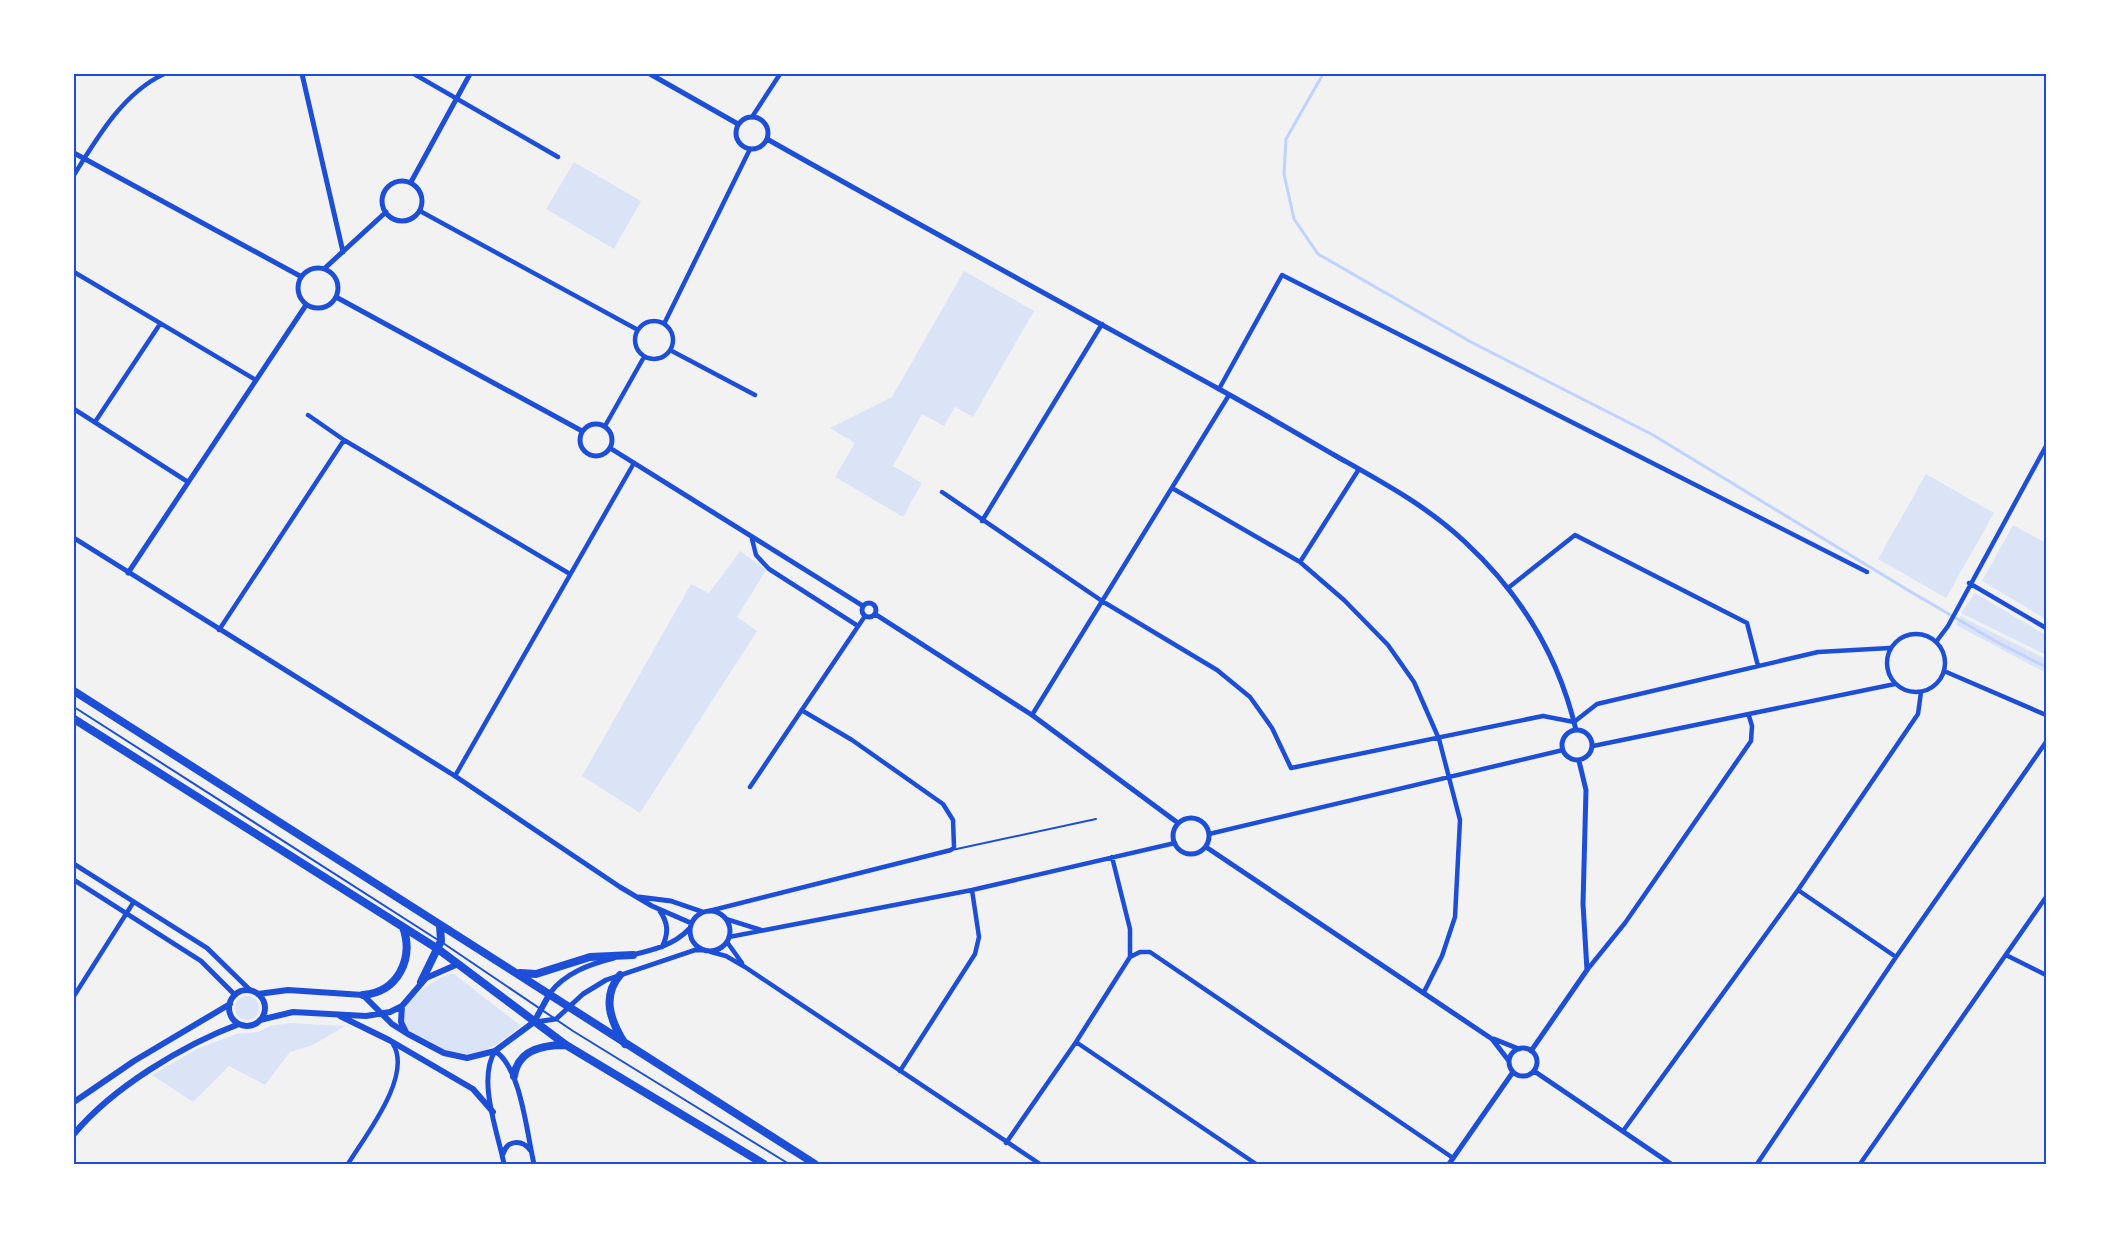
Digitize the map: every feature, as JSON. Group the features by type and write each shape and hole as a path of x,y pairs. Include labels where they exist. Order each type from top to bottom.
{"highway":[{"path":"74,691 440,926 550,993 628,1047 815,1164"},
{"path":"74,719 404,927 439,945 458,964 566,1045 764,1164"},
{"path":"421,982 439,945 440,926"},
{"path":"363,995 383,990 397,980 407,950 404,927"},
{"path":"515,972 536,974 590,957 633,955"},
{"path":"620,975 611,991 609,1010 612,1022 628,1047"},
{"path":"514,1077 519,1061 528,1053 547,1045 566,1045"}],"main road":[{"path":"74,1134 92,1113 147,1074 214,1033 239,1024 250,1026 260,1020 293,1012 382,1014 402,1006 421,982 436,972 458,964"},
{"path":"239,1024 231,1015 230,1004 234,995 250,990 258,994 265,1004 260,1020"},
{"path":"258,994 288,990 363,995 382,1014 408,1034 456,1058 479,1056 495,1051 534,1022 540,1007 550,993"},
{"path":"74,1102 134,1061 230,1004"},
{"path":"402,1006 401,1022 408,1034"},
{"path":"331,1013 389,1040 473,1089 481,1095 493,1112"}],"street":[{"path":"74,175 118,109 155,78 164,74"},
{"path":"303,74 343,252"},
{"path":"414,74 558,156"},
{"path":"411,182 470,74"},
{"path":"650,74 738,124"},
{"path":"738,124 753,117 780,74"},
{"path":"738,124 737,140 750,149 760,147 767,139 765,124 753,117"},
{"path":"767,139 1034,290 1102,324 1219,389 1422,505 1465,542 1508,588 1532,620 1556,664 1576,730"},
{"path":"664,324 750,149"},
{"path":"74,153 300,276"},
{"path":"398,181 411,182 420,191 422,198 420,211 410,219 403,221 390,217 382,199 387,187 398,181"},
{"path":"420,211 638,330"},
{"path":"325,268 335,277 338,291 336,297 326,307 312,308 306,305 297,288 300,276 311,268 325,268 386,212"},
{"path":"74,272 256,380"},
{"path":"1219,389 1282,275 1867,572"},
{"path":"336,297 582,431"},
{"path":"128,573 306,305"},
{"path":"651,321 664,324 673,338 670,350 656,359 644,357 635,343 638,330 651,321"},
{"path":"94,422 160,324"},
{"path":"982,521 1102,324"},
{"path":"670,350 755,395"},
{"path":"605,426 644,357"},
{"path":"1032,715 1229,395"},
{"path":"74,409 188,482"},
{"path":"308,415 344,440 570,574"},
{"path":"595,424 605,426 612,439 610,448 602,455 587,454 579,441 582,431 595,424"},
{"path":"219,630 344,440"},
{"path":"1936,642 1958,607 1969,583 2046,446"},
{"path":"610,448 863,606 872,604 876,609 874,614"},
{"path":"455,776 634,463"},
{"path":"1300,562 1359,469"},
{"path":"1172,488 1300,562 1344,600 1388,645 1414,682 1439,739 1460,820 1455,917 1442,956 1424,992"},
{"path":"942,492 1102,601 1217,670 1250,697 1272,728 1291,768 1543,716 1574,722 1597,704 1758,666 1818,652 1890,648"},
{"path":"1508,588 1575,535 1747,623 1758,666"},
{"path":"74,538 455,776 638,897 690,926"},
{"path":"752,538 756,555 769,568 858,626"},
{"path":"1969,583 2046,628"},
{"path":"863,606 862,611 865,616"},
{"path":"750,787 865,616 874,614 1032,715 1178,823"},
{"path":"1911,634 1929,637 1936,642 1944,655 1944,671 1935,685 1921,692 1912,692 1895,684 1886,667 1890,648 1903,636 1911,634"},
{"path":"1944,671 2046,715"},
{"path":"1593,746 1749,716 1895,684"},
{"path":"1623,1131 1798,890 1918,714 1921,692"},
{"path":"550,993 556,984 594,964 661,947 679,939 706,911 951,850 955,843 955,831 949,811 943,804 852,740 803,711"},
{"path":"1531,1051 1587,970 1625,923 1751,741 1752,726 1749,716"},
{"path":"1576,730 1589,736 1593,746"},
{"path":"1576,730 1564,738 1563,750 1571,759 1579,760 1587,757 1593,746"},
{"path":"1757,1164 1896,957 2046,742"},
{"path":"1209,834 1563,750"},
{"path":"1579,760 1586,790 1583,904 1587,970"},
{"path":"1188,818 1199,819 1209,834 1206,846 1192,854 1181,851 1174,843 1174,831 1178,823 1188,818"},
{"path":"711,952 728,940 764,931 972,890 1174,843"},
{"path":"1206,846 1492,1039 1531,1051"},
{"path":"1112,857 1130,929 1130,957"},
{"path":"74,864 207,948 250,990"},
{"path":"74,880 201,961 234,995"},
{"path":"900,1071 978,947 978,925 972,890"},
{"path":"1798,890 1896,957"},
{"path":"638,897 671,901 764,931"},
{"path":"1860,1164 2046,897"},
{"path":"74,996 133,903"},
{"path":"659,909 667,922 667,930 661,947"},
{"path":"726,919 728,940 745,968"},
{"path":"690,926 692,940 702,950"},
{"path":"534,1022 556,1019 591,988 620,975 695,950 726,956 1040,1164"},
{"path":"1006,1143 1076,1042 1130,957 1140,952 1150,952 1453,1158"},
{"path":"2006,955 2046,975"},
{"path":"1492,1039 1509,1060 1513,1072"},
{"path":"348,1164 396,1082 399,1059 389,1040"},
{"path":"1076,1042 1256,1164"},
{"path":"1509,1060 1519,1049"},
{"path":"504,1162 487,1077 490,1060 495,1051 506,1059 514,1077 534,1164"},
{"path":"1513,1072 1526,1076 1534,1071 1537,1062 1531,1051"},
{"path":"1534,1071 1671,1164"},
{"path":"1449,1164 1513,1072"},
{"path":"504,1162 504,1150 514,1143 526,1145 531,1152"}],"lane":[{"path":"74,707 439,945 789,1164"},
{"path":"951,850 1096,819"}],"shaded area":[{"path":"574,162 641,201 614,249 546,209"},
{"path":"964,271 1034,311 973,417 955,407 944,426 922,414 893,466 922,483 903,517 835,477 855,443 830,428 892,397"},
{"path":"1926,474 1994,513 1946,598 1878,559"},
{"path":"2013,525 2046,543 2046,619 1982,581"},
{"path":"740,551 766,570 737,617 757,631 640,813 582,776 691,584 709,593"},
{"path":"1975,593 2046,635 2046,655 1961,613"},
{"path":"1960,616 2046,659 2046,673 1956,625"},
{"path":"448,974 454,974 521,1026 493,1046 469,1054 443,1049 414,1034 404,1022 404,1013 408,1005 423,989"},
{"path":"247,996 252,997 258,1003 258,1013 252,1019 247,1020 242,1019 236,1013 235,1008 236,1003 242,997"},
{"path":"291,1023 345,1026 313,1045 290,1052 265,1085 229,1066 193,1102 152,1075 197,1049 236,1034 258,1032 270,1026"}],"waterway":[{"path":"1323,74 1286,139 1284,174 1294,219 1318,254 1471,342 1653,435 1911,592 1997,642 2046,667"}]}
